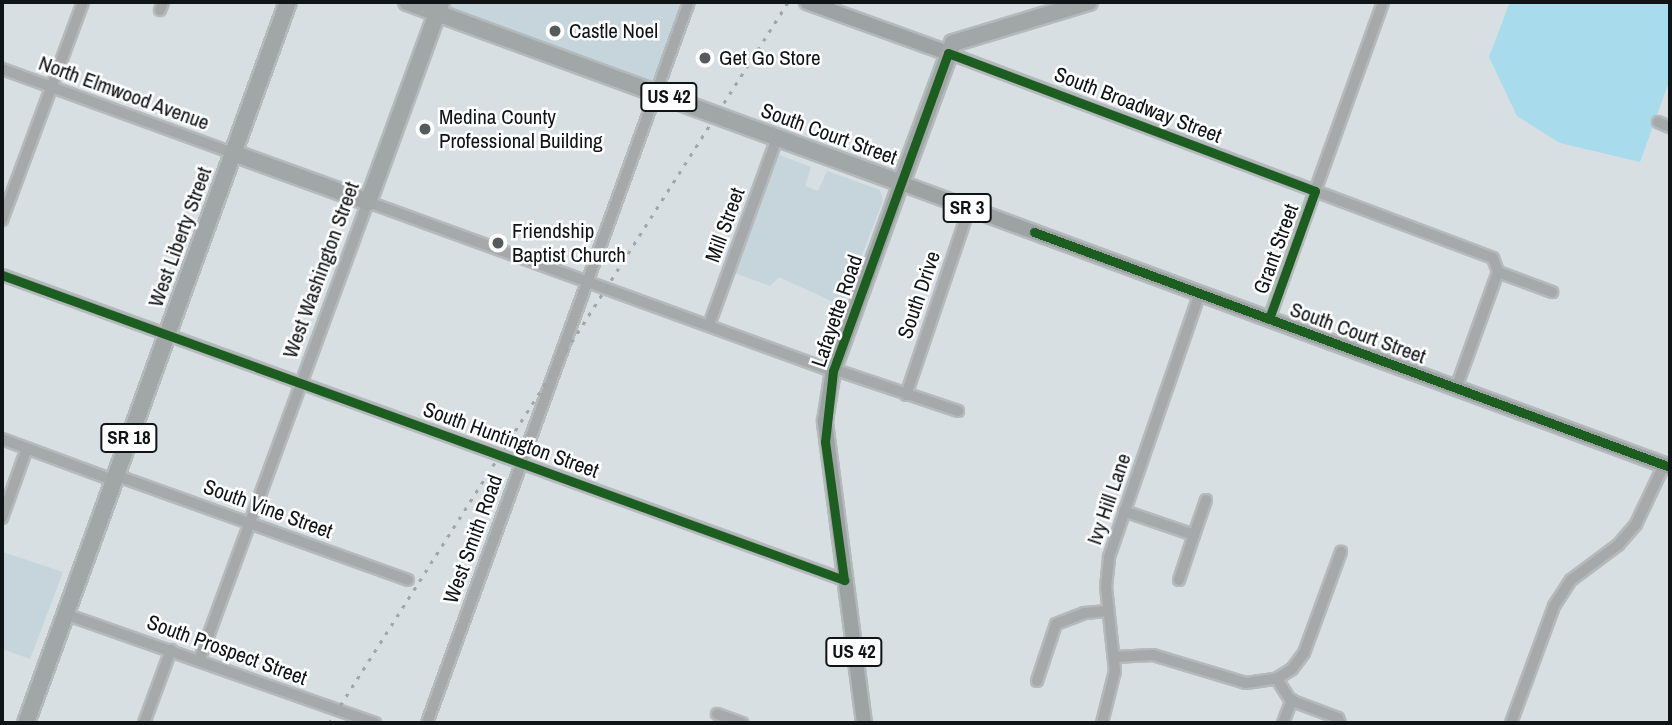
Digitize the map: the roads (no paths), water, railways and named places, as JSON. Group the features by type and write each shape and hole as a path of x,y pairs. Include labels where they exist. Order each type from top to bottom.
{"highway":[{"name":"West Liberty Street","path":"26,723 288,2"},
{"name":"South Court Street","path":"407,2 439,7 656,92 901,183"},
{"path":"901,183 948,52 960,38 1089,2"},
{"name":"West Washington Street","path":"368,202 439,7"},
{"path":"233,153 368,202"}],"main road":[{"name":"South Broadway Street","path":"807,2 948,52"},
{"name":"South Court Street","path":"901,183 1667,466"},
{"name":"Lafayette Road","path":"864,723 825,442 833,370 901,183"}],"street":[{"path":"2,220 83,2"},
{"name":"West Smith Road","path":"427,723 689,2"},
{"name":"Grant Street","path":"1269,319 1383,2"},
{"name":"South Broadway Street","path":"948,52 1493,258 1498,272"},
{"name":"North Elmwood Avenue","path":"2,69 233,153"},
{"path":"1658,122 1670,127"},
{"name":"Mill Street","path":"709,325 777,138"},
{"path":"368,202 833,370 958,411"},
{"name":"West Washington Street","path":"199,661 368,202"},
{"name":"South Drive","path":"906,395 969,209"},
{"path":"1456,388 1498,272 1552,292"},
{"name":"South Huntington Street","path":"2,275 522,461 844,580"},
{"name":"Ivy Hill Lane","path":"1102,723 1114,685 1106,571 1124,511 1200,293"},
{"name":"South Vine Street","path":"2,439 408,580"},
{"path":"2,518 27,448"},
{"path":"1511,723 1553,606 1571,580 1618,545 1636,524 1667,466"},
{"path":"1179,580 1206,500"},
{"path":"1124,511 1194,535"},
{"path":"1114,657 1153,654 1246,683 1278,679 1304,653 1341,552"},
{"path":"1037,681 1056,624 1084,613 1108,611"},
{"name":"South Prospect Street","path":"65,614 375,723"},
{"path":"144,723 171,650"},
{"path":"1278,679 1292,701 1338,718 1340,723"},
{"path":"1283,723 1292,701"},
{"path":"718,714 742,723"}],"railway":[{"path":"329,723 788,2"}],"place":[{"name":"Castle Noel","path":"555,31"},
{"name":"Get Go Store","path":"705,58"},
{"name":"Medina County Professional Building","path":"425,129"},
{"name":"Friendship Baptist Church","path":"498,243"}]}
